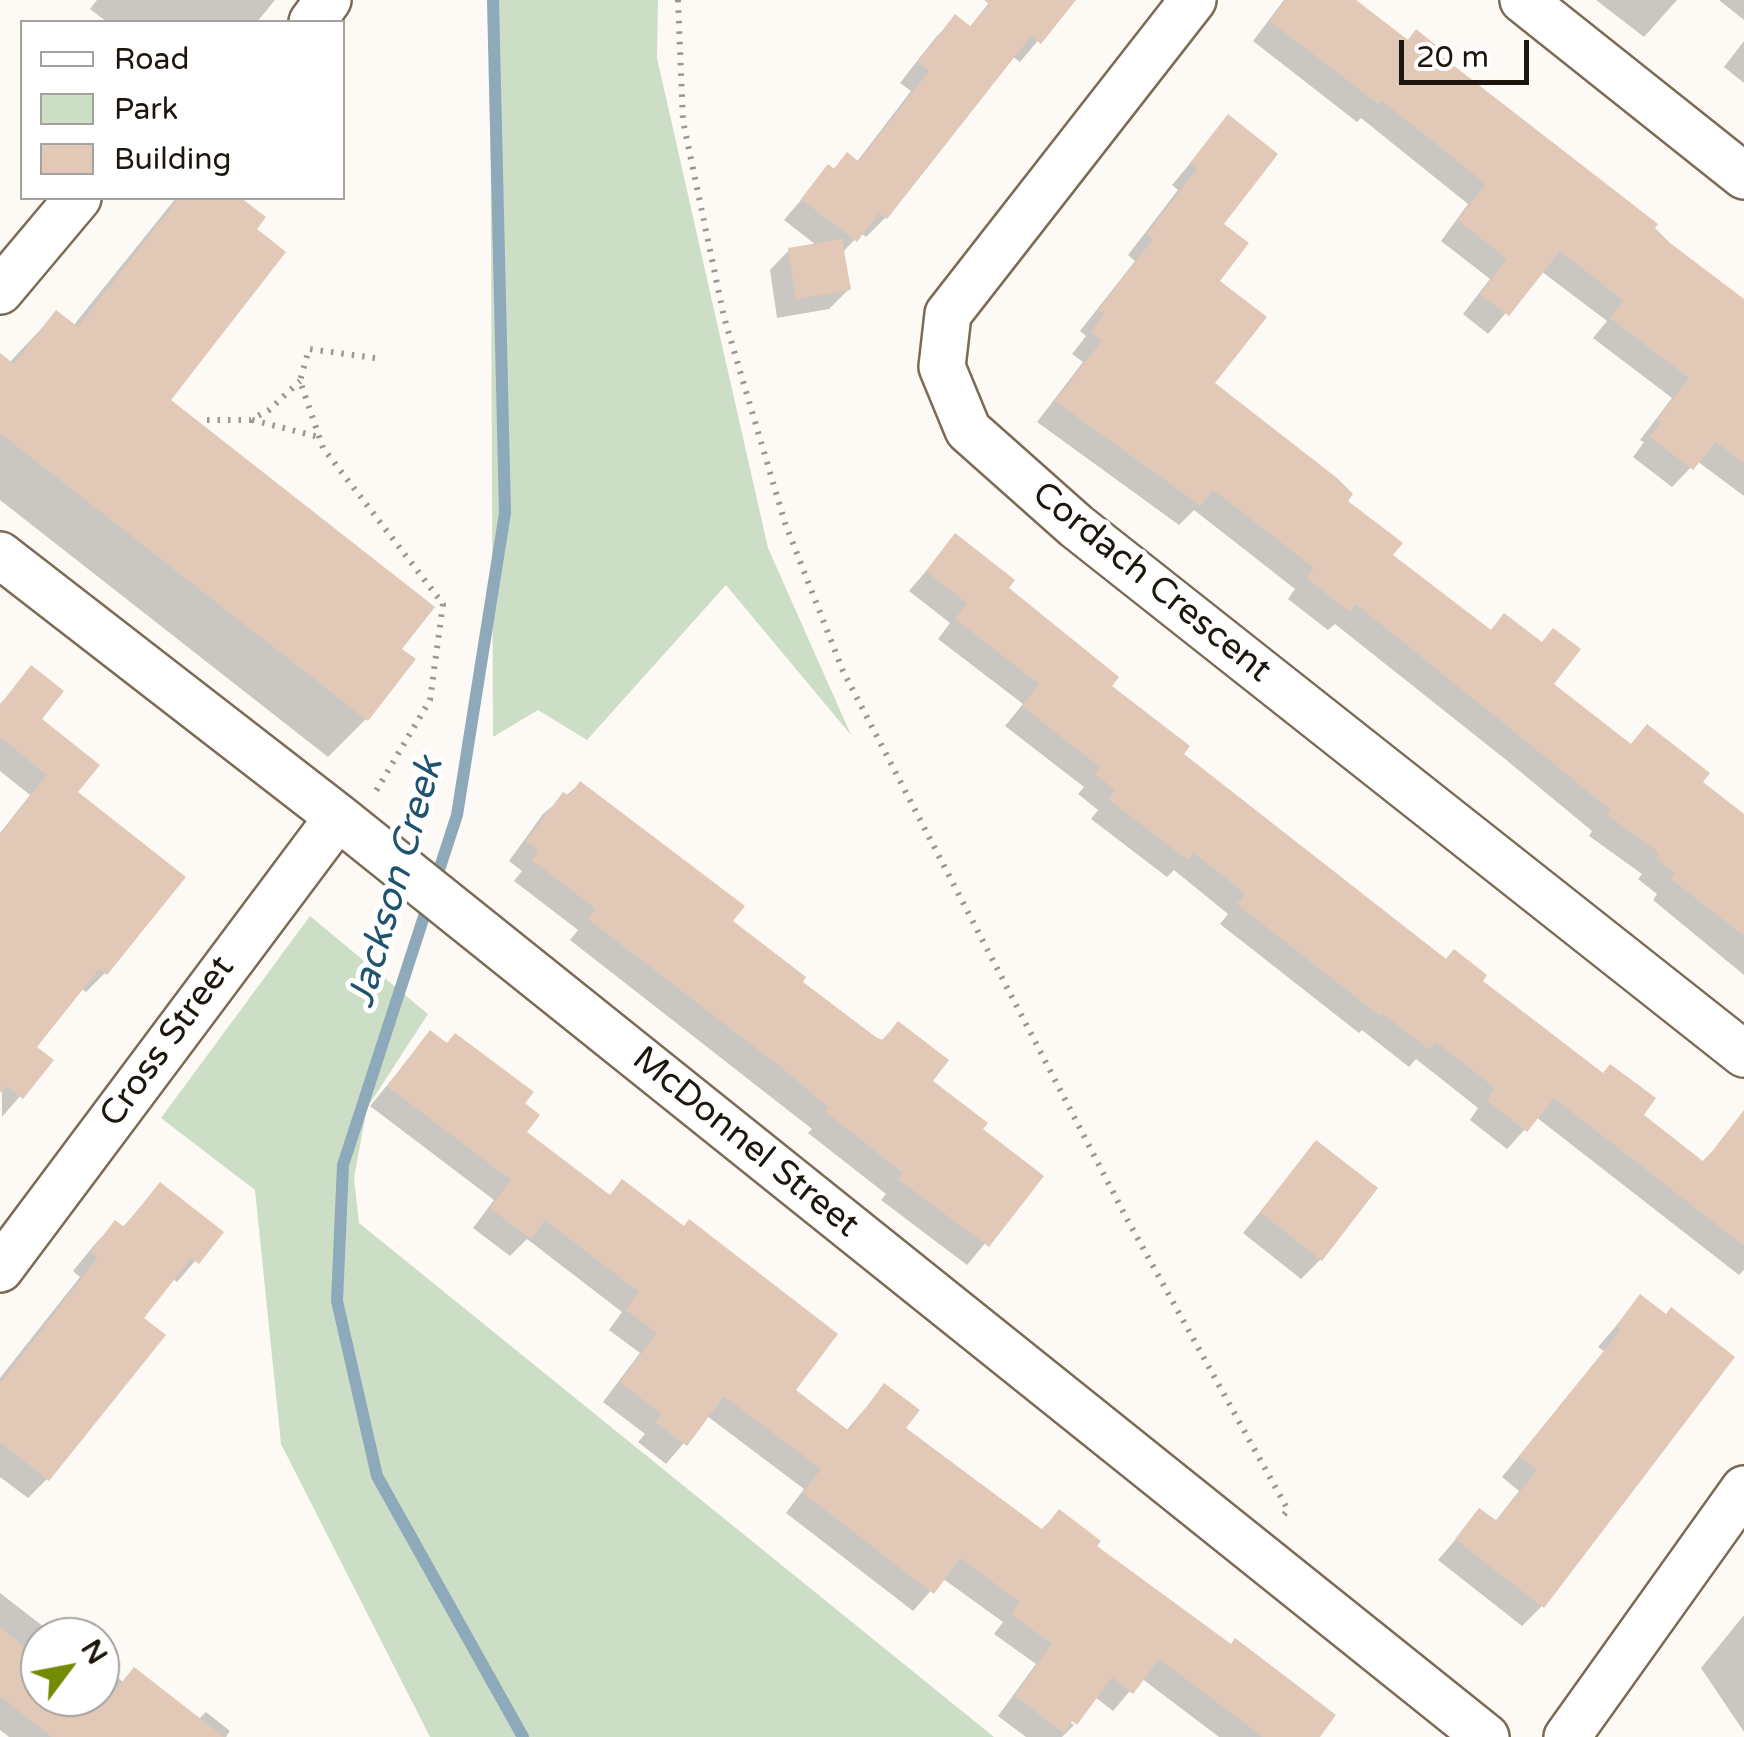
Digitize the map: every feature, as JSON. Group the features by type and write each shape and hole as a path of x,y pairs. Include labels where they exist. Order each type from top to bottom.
{"street":[{"name":"Cordach Crescent","path":"1192,0 948,314 942,367 968,430 1076,526 1744,1054"},
{"path":"1524,0 1744,176"},
{"path":"0,291 76,200"},
{"name":"McDonnel Street","path":"0,555 338,817 1486,1737"},
{"name":"Cross Street","path":"0,1269 338,817"},
{"path":"1567,1737 1744,1489"}],"path":[{"path":"678,0 683,121 724,317 785,523 836,652 931,846 1118,1202 1288,1510"},
{"path":"250,420 268,410 300,381 310,350 375,358"},
{"path":"300,381 323,448 443,604 430,700 376,791"},
{"path":"207,420 250,420 320,437"}],"green space":[{"path":"490,0 658,0 657,58 768,548 851,735 726,585 587,740 538,710 493,737"},
{"path":"310,916 428,1014 367,1108 354,1178 359,1223 994,1737 430,1737 281,1444 255,1190 161,1118"}],"building":[{"path":"984,0 1076,0 1041,44 1031,36 887,219 879,213 857,242 801,199 828,164 834,169 847,152 859,162 929,71 918,62 955,14 971,27 989,4"},
{"path":"1286,0 1356,0 1408,40 1416,29 1443,51 1440,55 1658,224 1655,228 1670,243 1744,299 1744,463 1716,442 1693,470 1650,437 1661,422 1657,420 1689,378 1610,318 1624,301 1560,251 1509,316 1480,294 1507,259 1458,220 1486,184 1381,100 1378,104 1270,21"},
{"path":"1228,114 1278,154 1224,224 1249,243 1220,281 1267,317 1215,383 1337,478 1353,494 1348,501 1403,543 1393,555 1491,630 1504,613 1542,642 1553,628 1581,649 1554,684 1631,744 1647,724 1710,773 1703,782 1744,814 1744,936 1671,879 1675,873 1656,858 1660,853 1607,815 1611,810 1356,604 1350,612 1306,578 1314,568 1241,511 1213,490 1201,506 1055,401 1102,341 1091,332 1105,314 1098,310 1153,239 1147,234 1197,169 1190,163"},
{"path":"177,200 244,200 266,217 257,229 286,252 171,400 435,607 402,649 416,659 368,721 0,433 0,353 14,364 56,310 78,327"},
{"path":"842,239 851,290 796,299 788,248"},
{"path":"955,533 1015,580 1009,588 1119,677 1112,686 1190,746 1184,754 1446,959 1454,949 1487,975 1483,981 1603,1073 1610,1064 1656,1098 1644,1115 1704,1162 1744,1110 1744,1246 1554,1098 1527,1132 1487,1100 1495,1088 1436,1042 1430,1050 1382,1013 1380,1016 1237,904 1245,894 1193,852 1188,860 1108,799 1115,790 1095,774 1100,767 1022,706 1039,684 955,619 967,603 926,571"},
{"path":"31,665 64,691 42,719 100,765 78,792 186,877 107,975 99,969 37,1047 54,1060 23,1099 6,1086 0,1093 0,834 47,775 0,737 0,705"},
{"path":"580,781 745,906 733,921 806,977 803,982 877,1038 883,1040 898,1021 949,1060 933,1081 988,1123 983,1129 1044,1176 989,1247 898,1179 903,1173 826,1112 829,1108 782,1068 588,919 596,909 532,860 539,850 526,841 563,792 569,796"},
{"path":"430,1030 447,1043 455,1033 534,1092 525,1103 540,1115 527,1132 610,1195 622,1179 684,1226 689,1219 838,1334 796,1390 849,1431 884,1383 920,1410 906,1428 1043,1530 1059,1509 1101,1541 1097,1546 1231,1644 1235,1638 1336,1715 1320,1737 1263,1737 1159,1659 1133,1694 1112,1677 1077,1725 1072,1721 1064,1733 1015,1696 1052,1644 1011,1614 1020,1602 960,1558 934,1594 803,1493 821,1469 724,1396 687,1446 655,1422 662,1414 620,1382 657,1333 626,1310 639,1292 545,1220 531,1239 490,1208 511,1180 387,1086"},
{"path":"1316,1140 1378,1188 1322,1261 1260,1212"},
{"path":"160,1182 224,1232 199,1264 191,1258 144,1318 166,1335 49,1481 0,1442 0,1384 98,1257 91,1251 115,1220 124,1227"},
{"path":"1640,1294 1666,1314 1671,1307 1735,1357 1544,1608 1455,1539 1479,1508 1497,1521 1537,1470 1519,1456 1621,1330 1616,1326"},
{"path":"0,1627 20,1644 20,1712 0,1696"},
{"path":"134,1667 224,1737 52,1737 27,1717 120,1717 120,1684"}],"waterway":[{"name":"Jackson Creek","path":"493,0 505,513 457,815 343,1165 337,1301 377,1476 523,1737"}]}
